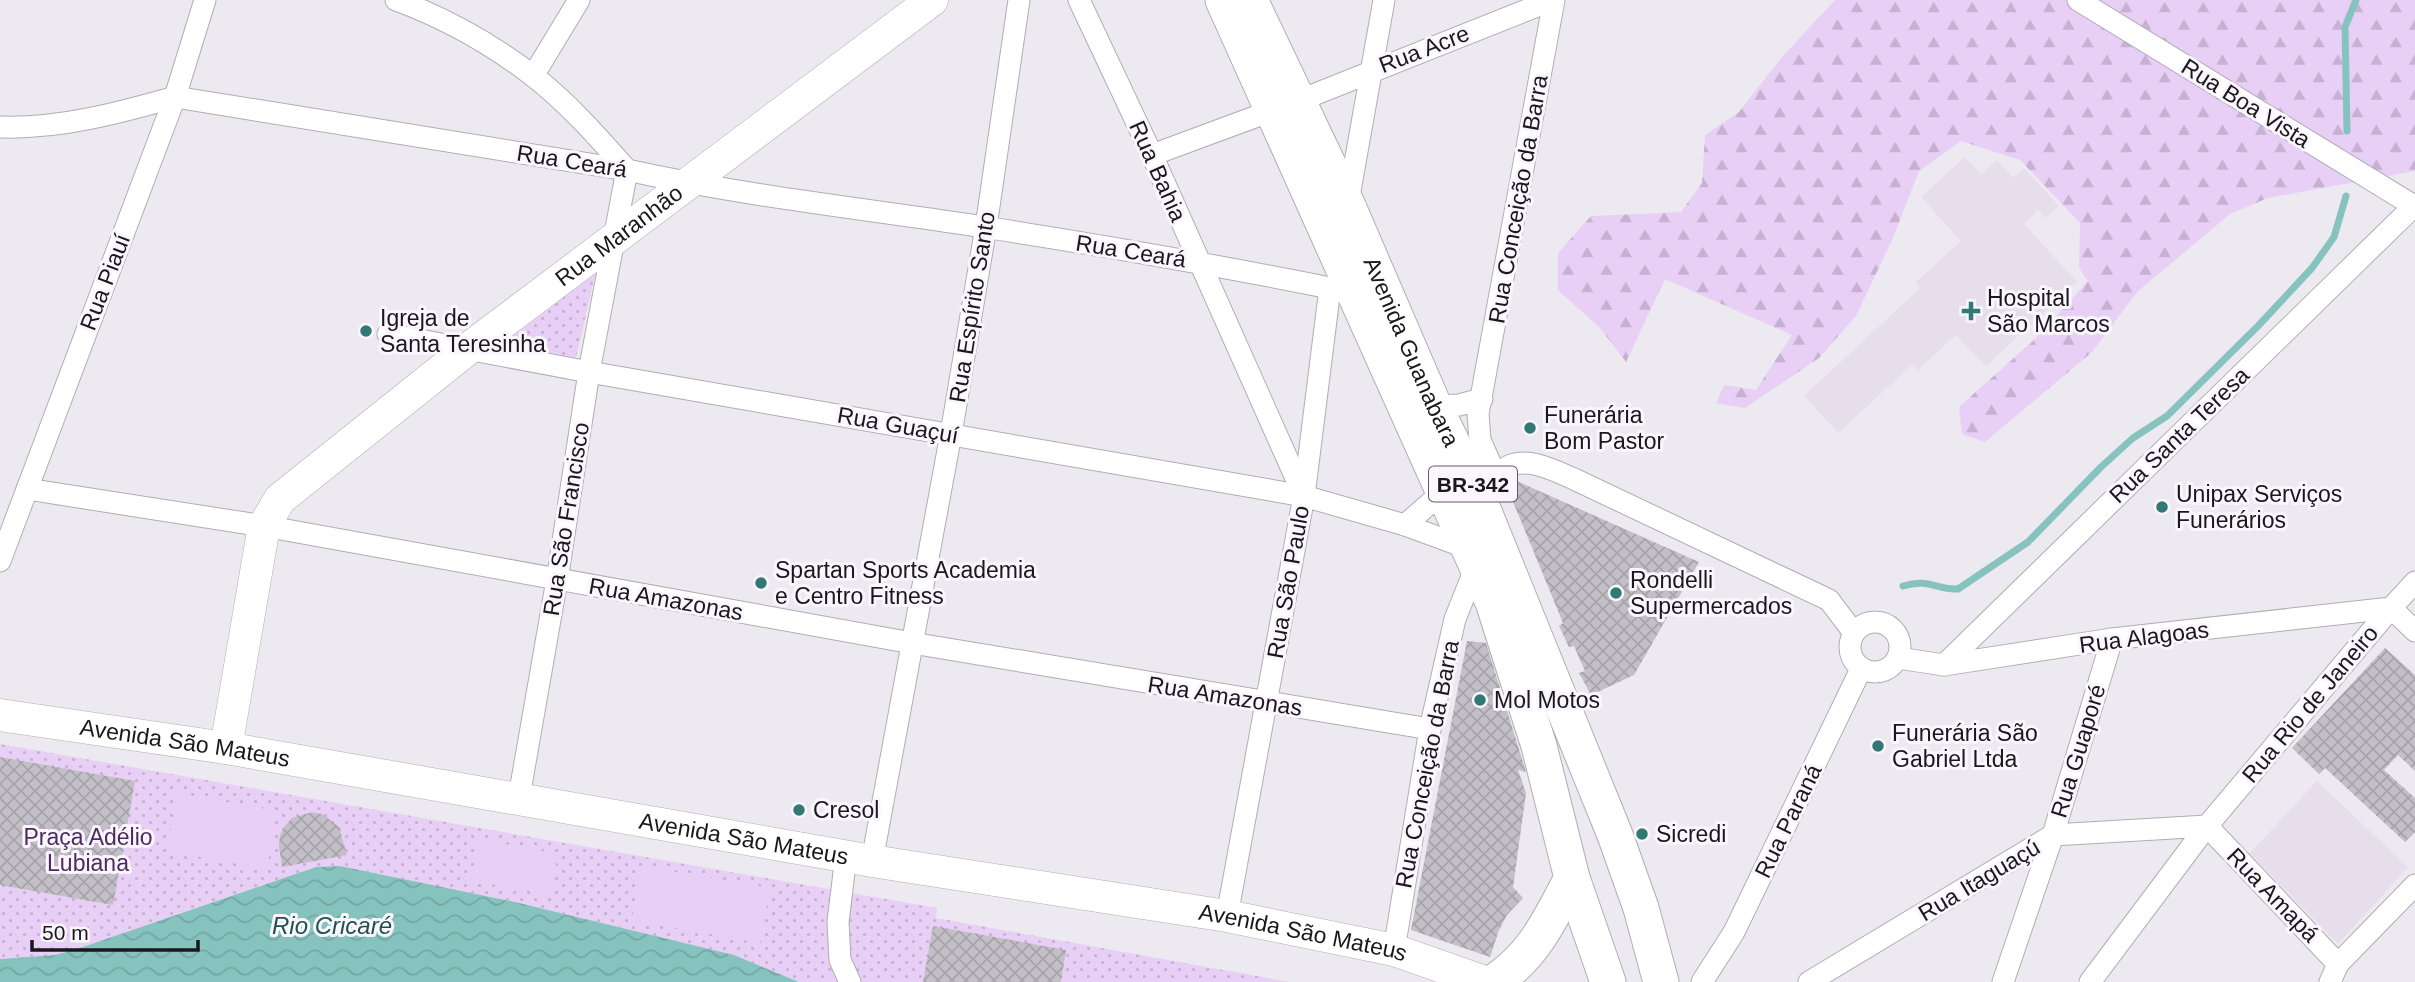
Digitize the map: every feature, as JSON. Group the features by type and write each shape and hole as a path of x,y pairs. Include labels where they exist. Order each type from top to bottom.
{"main road":[{"name":"Avenida Guanabara","path":"1223,0 1347,204 1471,485 1615,835 1641,908 1661,982"},
{"name":"Avenida Guanabara","path":"1250,0 1340,284 1471,485 1473,556 1493,602 1539,746 1572,878 1608,982"},
{"path":"1494,982 1513,970 1536,943 1572,878"}],"street":[{"name":"Rua Piauí","path":"0,561 175,97 205,0"},
{"path":"396,0 465,31 533,76 593,132 627,170"},
{"path":"533,76 579,0"},
{"name":"Rua Maranhão","path":"226,748 264,526 280,499 468,348 932,0"},
{"name":"Rua Espírito Santo","path":"850,982 840,960 838,922 859,858 912,643 986,227 1019,0"},
{"name":"Rua Bahia","path":"1079,0 1152,155 1304,496"},
{"path":"1347,204 1384,0"},
{"name":"Rua Acre","path":"1152,155 1285,106 1553,0"},
{"name":"Rua Conceição da Barra","path":"1471,485 1480,440 1478,414 1553,0"},
{"name":"Rua Boa Vista","path":"2080,1 2414,205"},
{"name":"Rua Ceará","path":"0,127 25,128 121,112 175,97 627,170 688,183 986,227 1340,284"},
{"name":"Rua São Francisco","path":"519,797 557,580 589,372 627,170"},
{"name":"Rua Santa Teresa","path":"1944,665 2414,205"},
{"name":"Rua São Paulo","path":"1227,916 1340,284"},
{"name":"Rua Guaçuí","path":"388,334 589,372 1304,496 1405,525"},
{"path":"1434,405 1459,405 1482,399"},
{"path":"1405,525 1471,485 1510,466 1531,464 1574,479 1829,600 1854,633"},
{"name":"Rua Amazonas","path":"27,489 264,526 912,643 1430,729"},
{"path":"1405,525 1473,556 1455,619"},
{"name":"Rua Rio de Janeiro","path":"2090,982 2207,827 2415,582"},
{"name":"Rua Conceição da Barra","path":"1394,950 1430,729 1455,619 1493,602"},
{"path":"2391,608 2415,631"},
{"name":"Rua Alagoas","path":"1898,658 1944,665 2112,639 2391,608"},
{"path":"1866,623 1889,626 1900,641 1898,658 1886,670 1877,672 1861,669 1851,656 1849,648 1854,633 1866,623"},
{"name":"Rua Guaporé","path":"2003,982 2053,835 2112,639"},
{"name":"Rua Paraná","path":"1690,982 1706,977 1734,932 1861,669"},
{"name":"Avenida São Mateus","path":"0,715 226,748 859,858 1227,916 1394,950 1485,982"},
{"name":"Rua Itaguaçú","path":"1809,982 2053,835 2207,827"},
{"name":"Rua Amapá","path":"2207,827 2334,973"},
{"path":"2334,973 2415,885"}],"shaded area":[{"name":"Hospital São Marcos","path":"1965,157 1981,175 1997,160 2013,178 2024,168 2059,206 2045,218 2038,210 2024,224 2077,282 1986,366 1956,335 1918,370 1912,365 1838,433 1804,396 1920,288 1916,282 1961,241 1921,197"},
{"path":"2317,781 2408,867 2338,944 2250,853"}],"green space":[{"path":"1835,0 2415,0 2415,171 2268,198 2230,214 2137,292 2092,352 1985,442 1962,434 1959,407 2035,339 2088,281 2079,268 2080,223 2020,160 1961,141 1919,171 1892,240 1856,316 1819,358 1745,408 1716,403 1724,385 1756,390 1792,335 1665,279 1626,362 1600,328 1558,290 1558,253 1591,216 1681,212 1702,183 1705,135 1739,112 1782,57"},
{"path":"597,267 576,358 499,342"},
{"name":"Praça Adélio Lubiana","path":"0,744 937,908 936,918 1290,982 799,982 734,955 515,902 340,866 316,867 77,949 55,955 0,959"},
{"path":"177,793 277,811 267,869 167,851"},
{"path":"479,839 558,854 550,895 471,880"},
{"path":"641,866 770,888 760,943 632,920"}],"water":[{"name":"Rio Cricaré","path":"340,866 515,902 734,955 799,982 0,982 0,959 55,955 77,949 316,867"}],"building":[{"name":"Rondelli Supermercados","path":"1512,479 1699,562 1634,675 1591,695 1579,673 1585,671 1574,646 1569,647 1559,626 1563,623 1507,487"},
{"path":"1467,641 1486,643 1526,772 1518,770 1526,793 1513,887 1523,898 1507,915 1490,957 1411,930"},
{"path":"2385,648 2415,675 2415,771 2398,755 2384,770 2415,798 2415,832 2405,842 2325,768 2319,774 2292,748"},
{"path":"0,757 135,781 113,905 0,885"},
{"path":"312,812 322,814 339,827 347,855 282,867 280,835 292,818"},
{"path":"933,926 1066,950 1061,982 923,982"}],"waterway":[{"path":"2347,131 2345,27 2356,0"},
{"path":"1903,586 1920,583 1958,589 2028,542 2101,467 2133,438 2167,416 2312,268 2334,237 2346,196"}],"place":[{"name":"Hospital São Marcos","path":"1971,311"},
{"name":"Igreja de Santa Teresinha","path":"366,331"},
{"name":"Funerária Bom Pastor","path":"1530,428"},
{"name":"Unipax Serviços Funerários","path":"2162,507"},
{"name":"Spartan Sports Academia e Centro Fitness","path":"761,583"},
{"name":"Rondelli Supermercados","path":"1616,593"},
{"name":"Mol Motos","path":"1480,700"},
{"name":"Funerária São Gabriel Ltda","path":"1878,746"},
{"name":"Cresol","path":"799,810"},
{"name":"Sicredi","path":"1642,834"}]}
